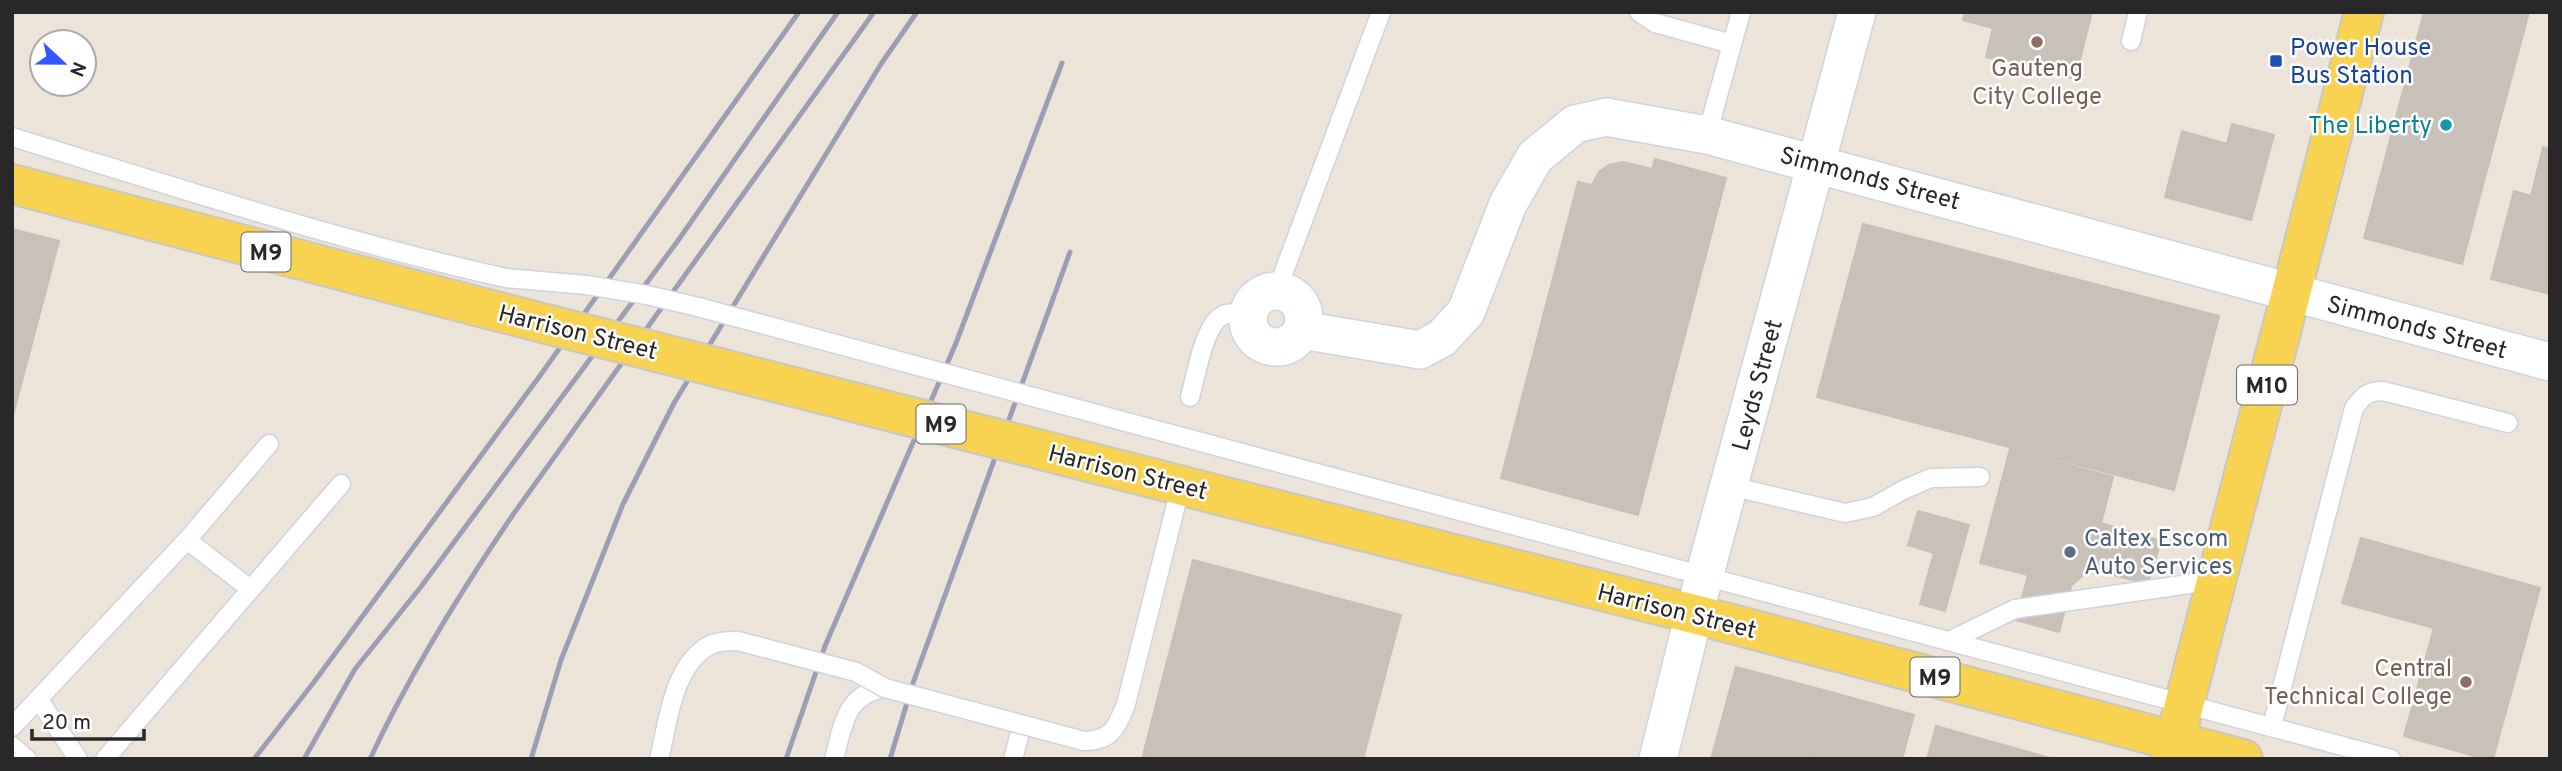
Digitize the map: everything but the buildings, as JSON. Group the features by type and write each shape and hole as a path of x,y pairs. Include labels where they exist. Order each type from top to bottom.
{"main road":[{"name":"M10","path":"2173,749 2364,12"},
{"name":"Harrison Street","path":"12,184 476,306 1694,614 2173,749 2243,759"}],"street":[{"name":"Leyds Street","path":"1658,759 1694,614 1857,12"},
{"name":"Simmonds Street","path":"1302,330 1420,350 1442,338 1466,312 1508,204 1535,157 1575,124 1606,117 1707,135 1816,163 2550,362"},
{"path":"1277,290 1290,294 1300,304 1304,317 1302,330 1293,341 1281,347 1268,346 1256,339 1249,328 1248,314 1253,302 1264,293 1277,290"}],"lane":[{"path":"1277,290 1381,12"},
{"path":"1639,12 1655,23 1732,44"},
{"path":"1707,135 1741,12"},
{"path":"2131,41 2138,12"},
{"path":"12,137 289,221 447,265 506,278 587,285 647,295 698,307 2390,759"},
{"path":"1190,397 1209,329 1218,318 1228,313 1248,314"},
{"path":"2272,726 2354,408 2361,398 2371,391 2383,391 2508,423"},
{"path":"12,727 187,540 269,444"},
{"path":"1730,486 1845,513 1872,507 1931,478 1980,477"},
{"path":"105,759 341,484"},
{"path":"659,759 682,675 707,646 738,641 856,672 885,688 1084,741 1097,741 1111,733 1119,722 1181,485"},
{"path":"187,540 249,588"},
{"path":"1949,641 2015,609 2217,580"},
{"path":"834,759 850,707 872,690 885,688"},
{"path":"39,700 78,759"},
{"path":"1013,759 1022,725"},
{"path":"12,746 27,759"}],"railway":[{"path":"254,759 539,377 799,12"},
{"path":"304,759 355,669 420,588 677,242 838,12"},
{"path":"370,759 436,634 512,516 874,12"},
{"path":"531,759 561,660 623,504 674,403 881,64 917,12"},
{"path":"786,759 825,646 956,343 1062,63"},
{"path":"890,759 913,683 1070,252"}],"place":[{"name":"Gauteng City College","path":"2037,42"},
{"name":"Power House Bus Station","path":"2276,61"},
{"name":"The Liberty","path":"2446,125"},
{"name":"Caltex Escom Auto Services","path":"2070,552"},
{"name":"Central Technical College","path":"2466,682"}]}
